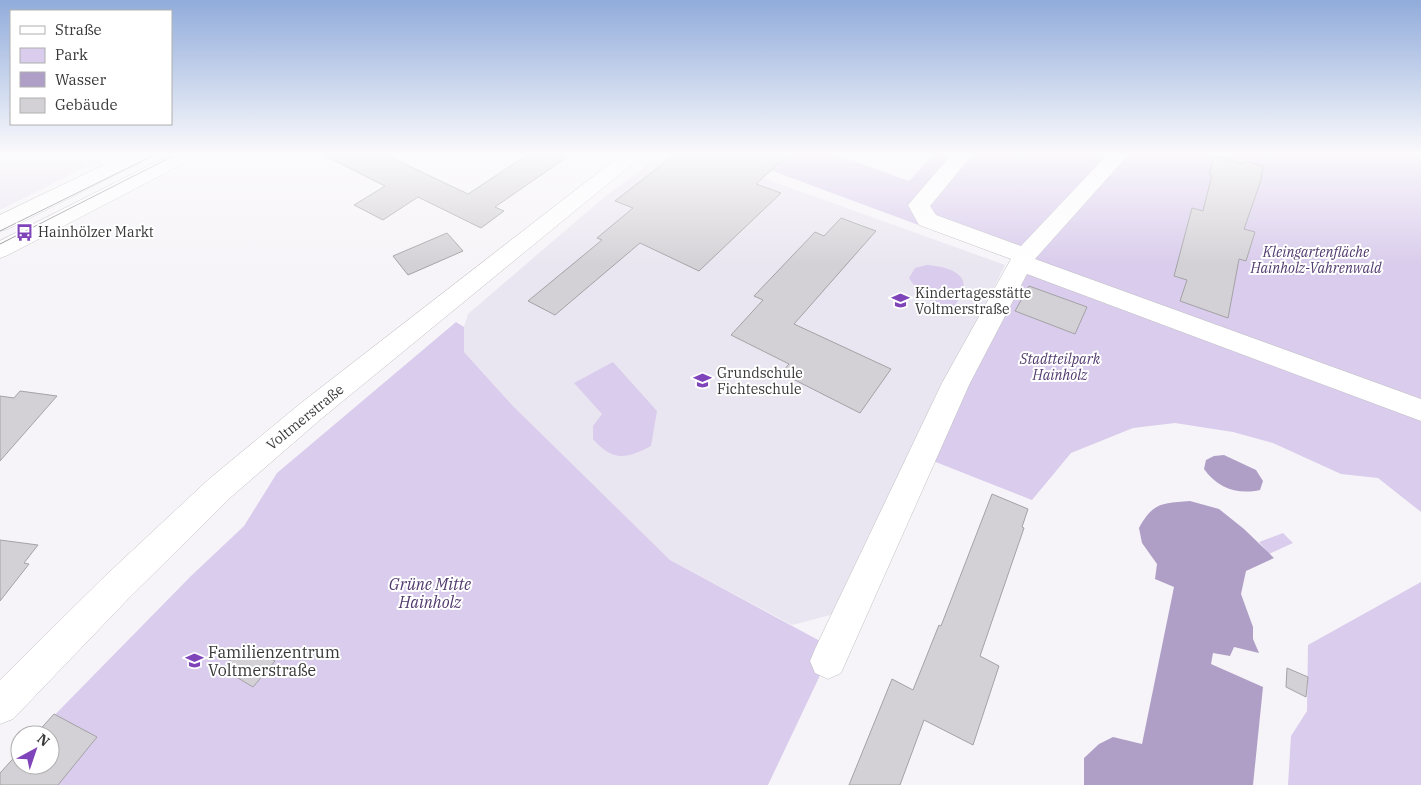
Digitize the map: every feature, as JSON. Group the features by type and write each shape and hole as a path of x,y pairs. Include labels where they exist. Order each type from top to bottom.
{"street":[{"path":"0,224 56,192"},
{"path":"0,250 114,192"},
{"name":"Voltmerstraße","path":"0,706 116,588 226,482 319,405 587,192"},
{"path":"930,192 919,205 928,220 1023,260 1157,312 1421,410"},
{"path":"828,661 956,383 1023,260 1047,230 1083,192"}],"shaded area":[{"path":"0,192 37,192 0,210"},
{"name":"Grundschule Fichteschule","path":"612,192 801,192 1005,265 838,613 792,625 670,560 512,405 464,352 464,327 468,314","holes":["852,221 876,231 787,292"]}],"green space":[{"path":"829,192 1421,192 1421,512 1378,478 1341,474 1273,443 1233,432 1175,423 1133,428 1071,453 1032,500 923,457 1021,263"},
{"path":"927,265 946,268 958,274 962,279 964,284 963,291 953,309 946,308 928,298 917,289 909,278 915,268"},
{"name":"Grüne Mitte Hainholz","path":"456,322 464,327 464,352 512,405 670,560 833,648 768,785 0,785 0,773 10,769 10,775 60,775 60,725 45,725 191,576 244,526 277,473"},
{"path":"613,362 657,411 651,446 627,456 614,455 607,452 593,439 593,426 602,414 574,383"},
{"path":"1283,533 1293,543 1269,554 1259,542"},
{"path":"1421,582 1421,785 1288,785 1291,736 1307,711 1308,645"}],"water":[{"path":"1224,455 1256,470 1263,481 1260,490 1236,491 1222,485 1209,476 1204,469 1206,460 1214,456"},
{"path":"1190,501 1219,509 1244,529 1274,558 1246,571 1241,594 1253,627 1253,639 1259,653 1234,647 1230,656 1213,653 1211,664 1263,687 1253,785 1084,785 1084,758 1099,744 1113,737 1142,744 1174,587 1155,579 1157,564 1142,543 1139,528 1144,519 1154,509 1173,502"}],"building":[{"path":"376,192 463,192 468,194 472,192 517,192 495,207 504,211 481,228 418,197 383,220 354,205"},
{"path":"627,192 781,193 699,271 640,243 555,315 528,301 602,240 597,238 633,208 615,201"},
{"path":"1208,192 1257,192 1244,229 1255,232 1246,261 1239,259 1228,318 1180,301 1187,280 1174,276 1192,208 1203,211"},
{"path":"841,218 876,231 794,324 891,369 860,413 781,373 789,364 731,335 763,300 754,296 815,232 824,236"},
{"path":"447,233 463,251 408,275 393,256"},
{"path":"1029,286 1087,307 1075,334 1015,311"},
{"path":"20,391 57,396 0,461 0,396 14,398"},
{"path":"992,494 1028,509 1022,527 1024,528 980,656 999,666 973,745 924,720 900,785 849,785 892,679 913,690 939,625 941,626"},
{"path":"0,540 38,545 24,563 29,564 0,601"},
{"path":"245,643 275,661 253,687 223,669"},
{"path":"1287,668 1308,677 1306,697 1286,687"},
{"path":"54,714 97,737 58,785 0,785 0,773 10,762 10,775 60,775 60,725 44,725"}],"tram line":[{"path":"0,231 80,192"},
{"path":"0,244 103,192"}],"place":[{"name":"Hainhölzer Markt","path":"24,232"},
{"name":"Kindertagesstätte Voltmerstraße","path":"901,301"},
{"name":"Grundschule Fichteschule","path":"703,381"},
{"name":"Familienzentrum Voltmerstraße","path":"194,661"}],"park label":[{"name":"Kleingartenfläche Hainholz-Vahrenwald","path":"1316,260"},
{"name":"Stadtteilpark Hainholz","path":"1060,368"}]}
